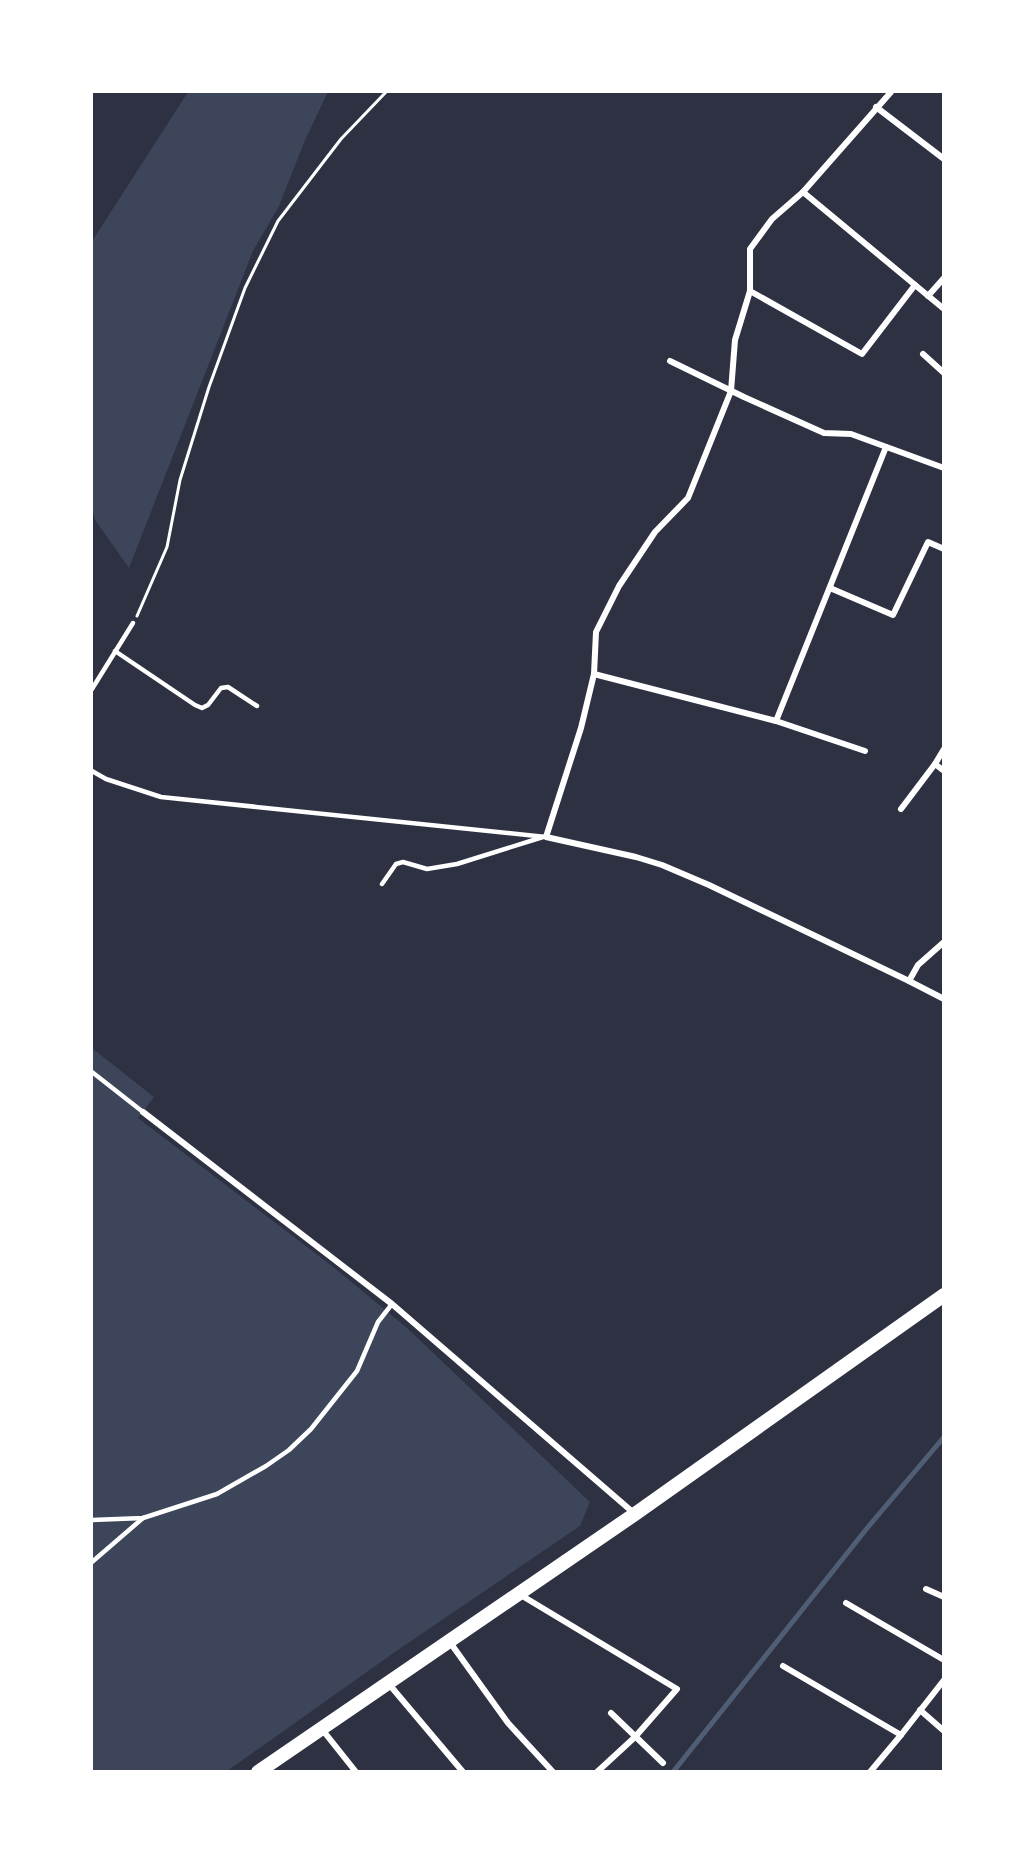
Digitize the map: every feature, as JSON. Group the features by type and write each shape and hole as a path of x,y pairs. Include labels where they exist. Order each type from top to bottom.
{"main road":[{"path":"258,1772 635,1514 944,1295"}],"street":[{"path":"891,92 803,192 772,219 750,249 750,291 735,340 731,391 688,498 655,532 619,586 596,632 594,674 581,728 546,837 662,865 709,885 944,999"},
{"path":"876,107 944,159"},
{"path":"803,192 944,309"},
{"path":"928,296 944,278"},
{"path":"750,291 862,354 915,285"},
{"path":"923,354 944,373"},
{"path":"669,361 824,432 851,434 944,468"},
{"path":"776,721 886,447"},
{"path":"830,588 893,615 928,542 944,549"},
{"path":"594,674 776,721 865,751"},
{"path":"902,809 944,749"},
{"path":"935,764 944,771"},
{"path":"909,981 918,964 944,942"},
{"path":"143,1112 392,1304 635,1514"},
{"path":"926,1589 944,1597"},
{"path":"518,1593 677,1689 635,1737 597,1772"},
{"path":"846,1603 944,1660"},
{"path":"449,1640 508,1723 553,1772"},
{"path":"783,1666 901,1735"},
{"path":"870,1772 944,1680"},
{"path":"387,1682 463,1772"},
{"path":"920,1710 944,1731"},
{"path":"611,1713 663,1763"},
{"path":"321,1727 356,1772"}],"lane":[{"path":"92,689 134,623"},
{"path":"115,651 202,708 208,705 221,688 228,687 257,706"},
{"path":"92,771 106,779 161,797 546,837"},
{"path":"382,884 396,864 403,862 427,869 546,837"},
{"path":"92,1072 143,1112"},
{"path":"92,1520 143,1518 217,1494 289,1450 311,1429 357,1371 378,1322 392,1304"},
{"path":"92,1562 143,1518"}],"path":[{"path":"134,623 167,548 180,480 209,387 245,288 278,221 341,139 386,92"}],"shaded area":[{"path":"188,92 328,92 305,140 279,206 253,251 129,568 95,520 92,508 92,241"},
{"path":"92,1048 154,1097 138,1118 332,1266 407,1328 590,1502 580,1526 395,1652 227,1771 92,1771"}],"waterway":[{"path":"673,1772 868,1527 944,1437"}]}
